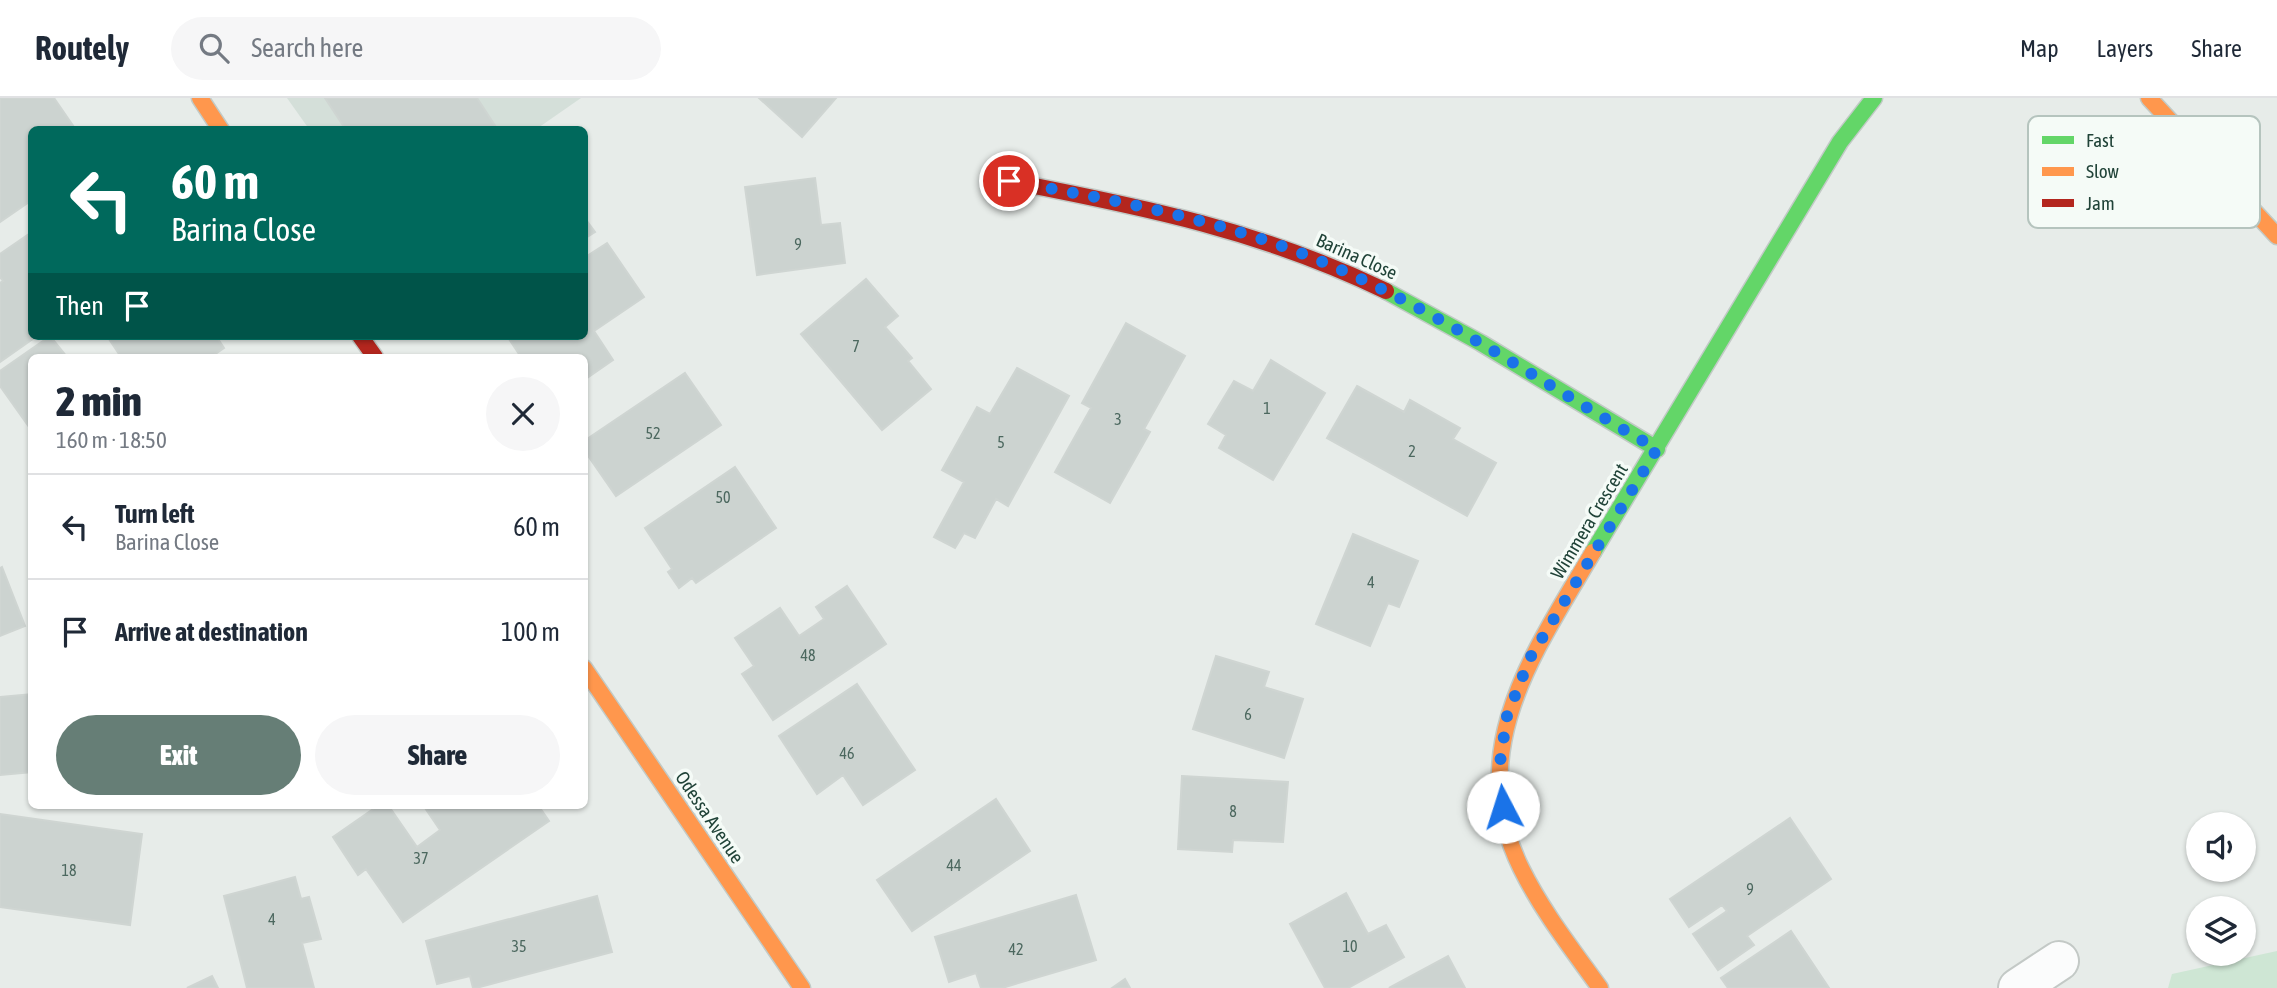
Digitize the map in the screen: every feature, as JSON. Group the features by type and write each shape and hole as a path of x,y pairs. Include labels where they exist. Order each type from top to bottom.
{"street":[{"path":"200,98 218,126"},
{"name":"Wimmera Crescent","path":"1600,988 1547,911 1522,867 1505,827 1499,769 1507,716 1530,658 1840,142 1874,98"},
{"path":"2149,98 2166,116"},
{"name":"Barina Close","path":"1009,181 1172,211 1298,252 1417,306 1657,449"},
{"path":"2260,218 2277,236"},
{"name":"Odessa Avenue","path":"588,674 802,988"},
{"path":"2018,988 2059,961"}],"shaded area":[{"path":"287,98 581,98 541,126 307,126"}],"green space":[{"path":"2277,951 2277,988 2168,988 2172,974 2209,966 2256,966 2256,956"}],"building":[{"path":"0,98 54,98 73,126 28,126 28,203 0,222"},
{"path":"325,98 477,98 495,126 343,126"},
{"path":"759,98 836,98 802,137"},
{"path":"815,178 821,225 840,223 845,263 757,275 745,187"},
{"path":"588,222 595,232 588,236"},
{"path":"28,235 28,340 31,340 0,362 0,283 3,281 0,277 0,254"},
{"path":"607,243 644,297 594,331 613,360 588,377 588,354 519,354 510,340 588,340 588,255"},
{"path":"866,279 898,316 885,327 912,358 908,361 931,389 882,430 801,334"},
{"path":"1126,323 1185,356 1144,429 1150,432 1110,503 1055,472 1091,408 1082,403"},
{"path":"44,340 53,340 65,354 28,354 28,425 0,386 0,371"},
{"path":"110,340 219,340 224,348 215,354 119,354"},
{"path":"1271,360 1325,393 1273,480 1219,448 1226,435 1208,424 1234,381 1253,391"},
{"path":"1017,368 1069,396 1008,506 996,499 975,538 964,533 955,548 934,537 964,482 942,470 977,407 990,414"},
{"path":"685,373 721,425 616,496 588,456 588,438"},
{"path":"1357,386 1404,412 1410,400 1460,428 1453,439 1496,463 1467,516 1327,438"},
{"path":"735,467 776,528 696,583 692,578 679,588 668,572 672,569 645,528"},
{"path":"1353,534 1418,561 1399,607 1388,603 1370,646 1316,624"},
{"path":"2,567 25,626 0,636 0,568"},
{"path":"847,586 886,644 773,720 742,674 754,666 735,638 780,608 799,636 824,619 816,607"},
{"path":"1216,656 1269,672 1264,687 1303,699 1284,758 1193,729"},
{"path":"857,684 915,770 863,805 843,775 817,794 779,736"},
{"path":"28,694 28,772 0,775 0,697"},
{"path":"1182,776 1288,782 1283,842 1233,840 1232,852 1178,849"},
{"path":"996,799 1030,851 912,931 877,880"},
{"path":"373,809 391,809 417,847 440,830 426,809 541,809 549,821 403,922 366,869 358,875 333,837"},
{"path":"0,814 142,834 130,925 0,907"},
{"path":"1790,818 1831,879 1747,936 1754,945 1718,970 1693,934 1727,911 1722,905 1689,927 1670,899"},
{"path":"295,877 301,899 309,897 321,939 302,943 314,988 247,988 224,896"},
{"path":"1346,893 1368,934 1386,925 1404,957 1348,988 1325,988 1290,924"},
{"path":"1076,895 1096,960 1002,988 981,988 976,973 949,982 935,937"},
{"path":"597,896 612,952 476,988 473,988 470,976 437,984 426,941"},
{"path":"1791,931 1829,988 1728,988 1721,978"},
{"path":"1448,956 1465,988 1389,988"},
{"path":"212,976 218,988 187,988"},
{"path":"1125,979 1130,988 1112,988"}],"traffic: fast":[{"path":"1593,552 1840,142 1874,98"},
{"path":"1386,291 1481,343 1657,449"}],"traffic: slow":[{"path":"200,98 218,126"},
{"path":"2149,98 2166,116"},
{"path":"2260,218 2277,236"},
{"path":"1593,552 1529,664 1503,742 1500,783 1505,825 1521,868 1548,915 1600,988"},
{"path":"588,674 802,988"}],"traffic: jam":[{"path":"1009,181 1202,223 1294,252 1386,291"},
{"path":"363,340 373,354"}],"route":[{"path":"1009,181 1172,211 1298,252 1417,306 1657,449 1530,658 1507,716 1499,769 1503,807"}]}
